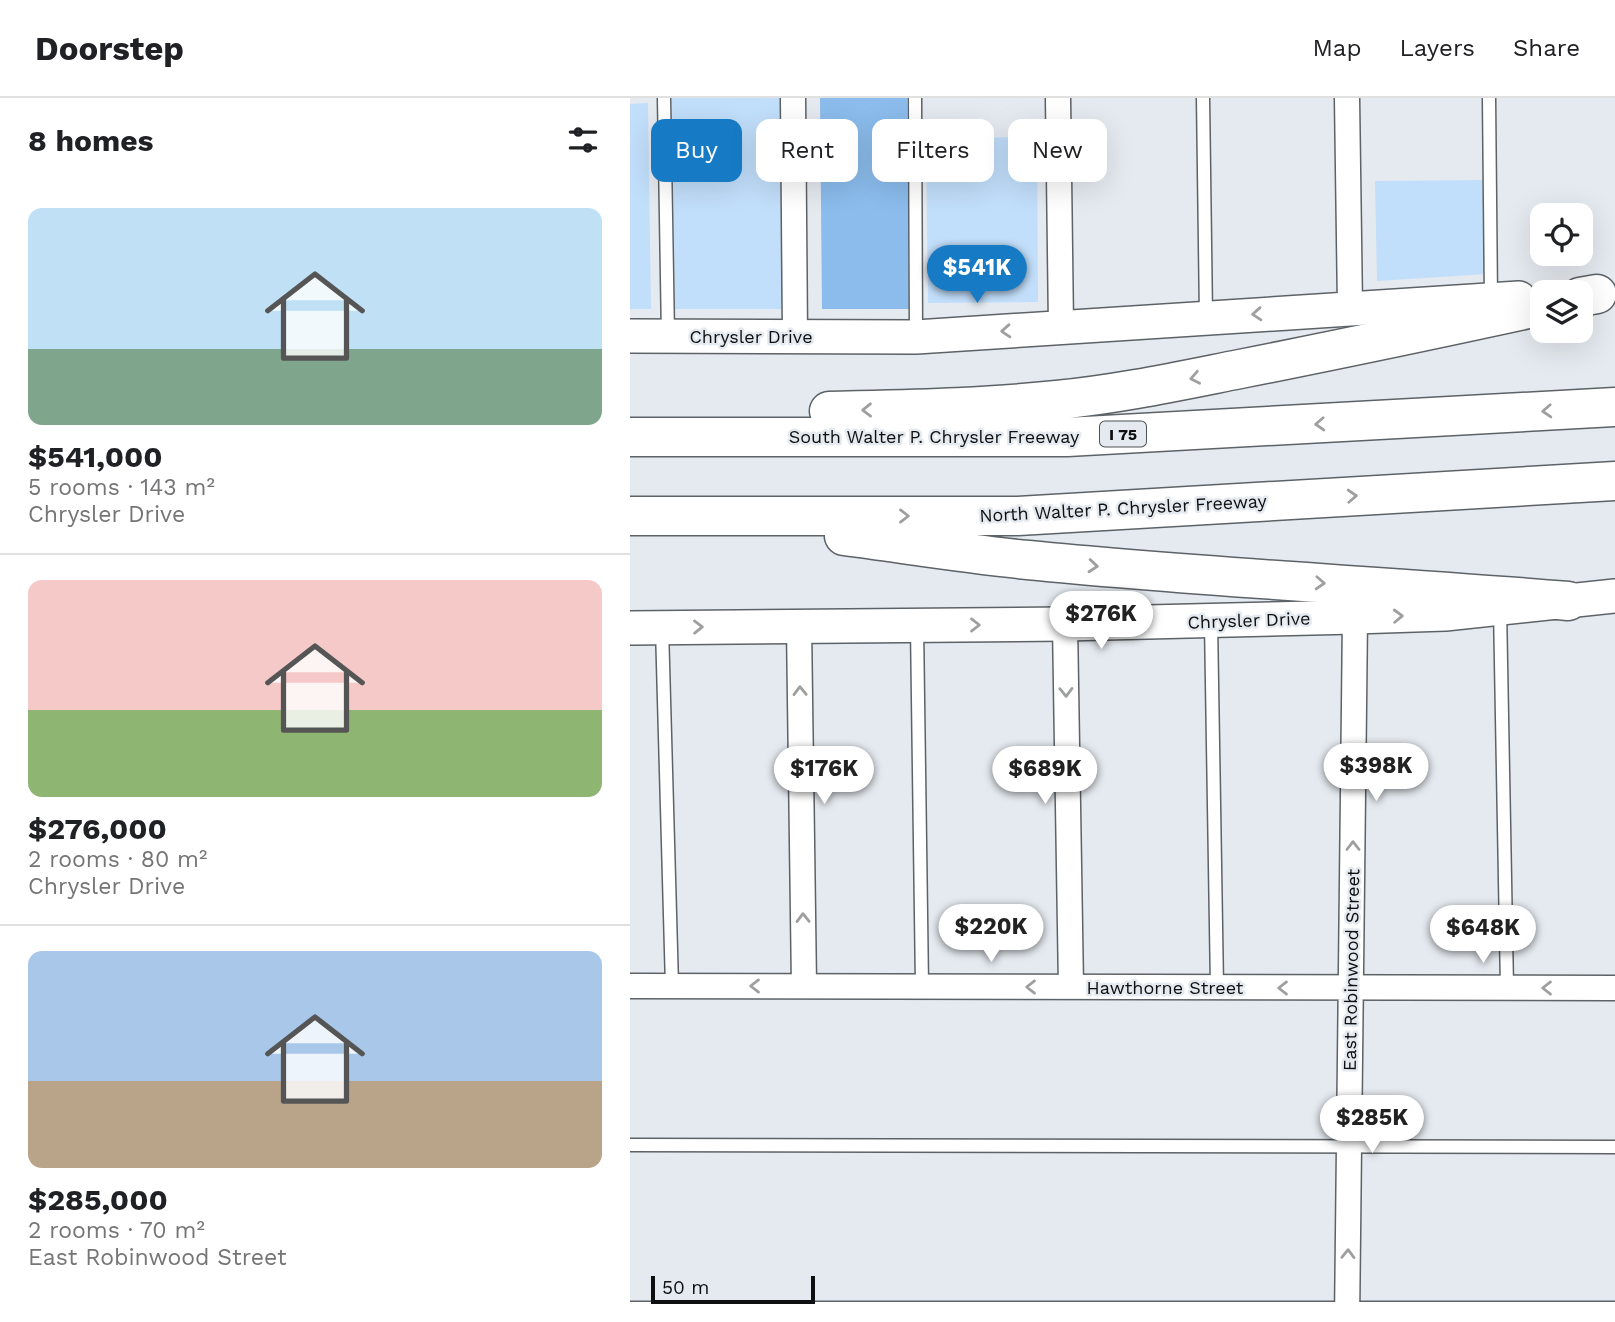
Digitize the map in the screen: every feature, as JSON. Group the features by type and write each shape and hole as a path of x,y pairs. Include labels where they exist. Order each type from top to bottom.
{"highway":[{"path":"630,424 706,414 936,409 1057,400 1189,379 1530,309"},
{"name":"South Walter P. Chrysler Freeway","path":"630,437 1067,438 1615,407"},
{"name":"North Walter P. Chrysler Freeway","path":"630,516 1018,516 1615,481"},
{"path":"689,516 1025,560 1182,574 1402,587 1568,601"}],"main road":[{"name":"Chrysler Drive","path":"630,336 916,337 1530,298"},
{"name":"Chrysler Drive","path":"646,628 1211,622 1445,614 1615,596"}],"street":[{"path":"793,98 795,336"},
{"path":"1058,98 1061,327"},
{"path":"1347,98 1350,308"},
{"name":"East Robinwood Street","path":"1347,1318 1355,617"},
{"path":"1065,624 1071,987"},
{"path":"799,626 804,986"},
{"name":"Hawthorne Street","path":"630,986 1615,988"},
{"path":"630,1314 1347,1318 1615,1314"}],"lane":[{"path":"664,98 668,336"},
{"path":"915,98 916,337"},
{"path":"1203,98 1206,317"},
{"path":"1489,98 1491,300"},
{"path":"1500,608 1507,988"},
{"path":"1211,622 1217,987"},
{"path":"917,625 922,986"},
{"path":"646,628 672,986"},
{"path":"630,1145 1615,1147"}],"shaded area":[{"path":"672,98 782,98 782,119 756,119 756,182 783,182 784,309 675,309 673,182 742,182 742,119 672,119"},
{"path":"820,98 907,98 907,119 872,119 872,182 908,182 909,309 822,309 821,182 858,182 858,119 820,119"},
{"path":"648,103 651,309 630,309 630,104"},
{"path":"994,137 1008,137 1008,182 1037,182 1038,302 928,303 927,182 994,182"},
{"path":"1485,180 1487,274 1377,281 1375,181"}]}
